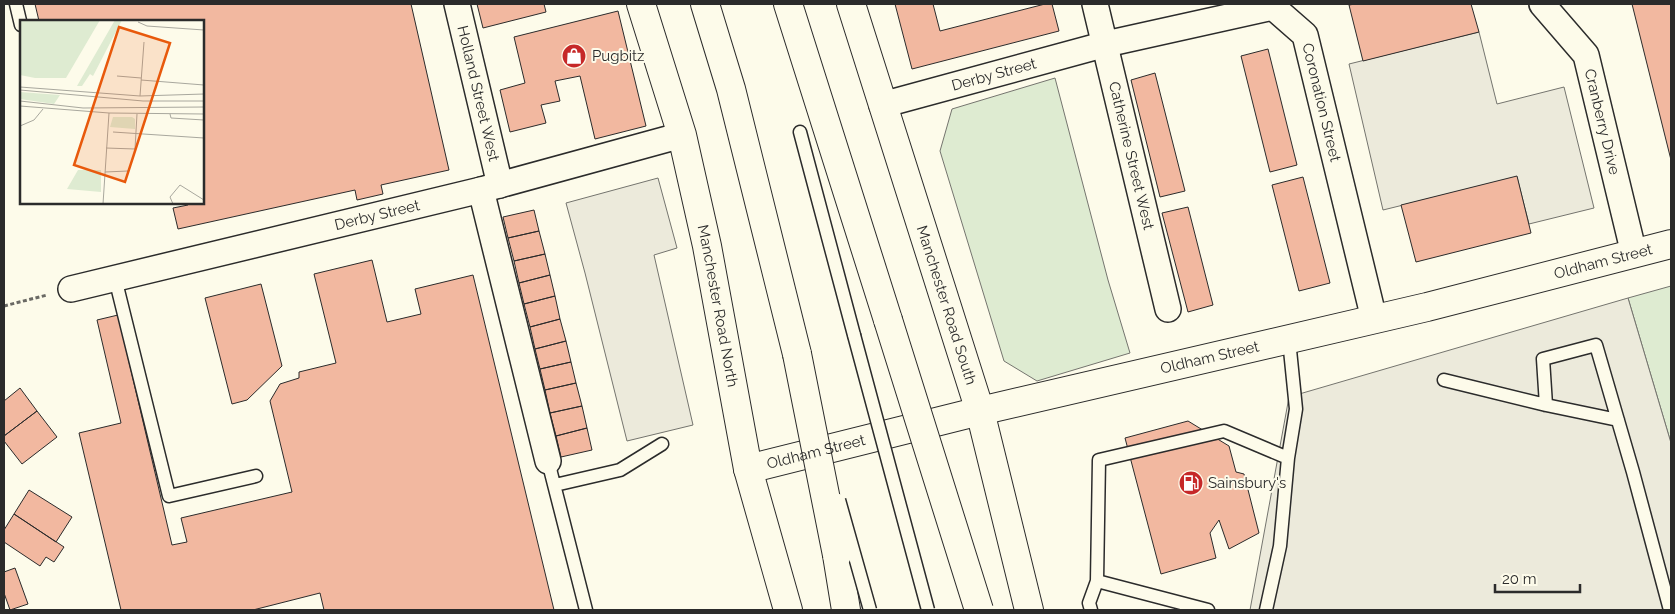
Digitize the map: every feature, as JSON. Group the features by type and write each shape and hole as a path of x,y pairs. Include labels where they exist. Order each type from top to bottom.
{"main road":[{"name":"Manchester Road North","path":"641,4 682,136 707,246 748,469 788,610"},
{"path":"705,4 731,89 797,354 837,555 846,610"},
{"path":"788,4 979,610"},
{"name":"Manchester Road South","path":"851,4 980,411 1029,610"},
{"name":"Oldham Street","path":"748,469 980,411 1289,340 1671,244"}],"street":[{"name":"Holland Street West","path":"457,4 490,187 548,461"},
{"name":"Catherine Street West","path":"1096,4 1168,309"},
{"name":"Cranberry Drive","path":"1542,4 1586,55 1634,254"},
{"name":"Coronation Street","path":"1106,44 1273,7 1305,35 1374,319"},
{"name":"Derby Street","path":"882,105 1106,44"},
{"name":"Derby Street","path":"71,289 490,187 682,136"}],"lane":[{"path":"16,4 20,21"},
{"path":"800,132 928,610"},
{"path":"115,278 169,496 256,476"},
{"path":"1266,610 1280,546 1288,458 1296,409 1289,340"},
{"path":"1546,405 1543,359 1596,345 1670,610"},
{"path":"797,354 870,610"},
{"path":"1444,380 1546,405 1618,420"},
{"path":"1091,610 1089,603 1097,581 1100,460 1224,432 1288,458"},
{"path":"555,485 620,470 662,444"},
{"path":"548,461 586,610"},
{"path":"1097,581 1208,610"}],"path":[{"path":"4,306 71,289"}],"green space":[{"path":"1055,78 1108,280 1130,353 1037,381 1004,361 940,151 952,109"},
{"path":"1671,286 1671,443 1628,298"}],"shaded area":[{"path":"1479,32 1497,104 1564,87 1594,208 1529,224 1517,177 1383,210 1349,64"},
{"path":"658,178 677,248 654,255 693,425 627,441 566,203"},
{"path":"1628,298 1671,443 1671,610 1250,610 1289,397"}],"building":[{"path":"35,4 411,4 449,170 381,185 383,194 357,200 355,190 178,229 173,208 188,204 204,204 204,20 39,20"},
{"path":"477,4 544,4 546,12 483,28"},
{"path":"895,4 933,4 940,31 1045,4 1052,4 1059,31 912,69"},
{"path":"1471,4 1479,32 1363,61 1349,5"},
{"path":"1632,4 1671,4 1671,160"},
{"name":"Pugbitz","path":"618,11 646,126 595,139 580,76 555,81 560,101 541,105 546,123 510,132 500,90 525,83 514,37"},
{"path":"1268,49 1297,165 1270,172 1241,56"},
{"path":"1155,73 1185,191 1160,197 1131,80"},
{"path":"1517,176 1531,233 1416,262 1401,205"},
{"path":"1303,177 1330,283 1299,291 1272,185"},
{"path":"1188,207 1213,305 1188,312 1162,213"},
{"path":"534,210 539,231 508,238 503,217"},
{"path":"539,231 545,254 514,261 508,238"},
{"path":"545,254 550,275 519,283 514,261"},
{"path":"372,260 387,322 421,314 415,289 473,275 554,610 324,610 320,593 253,610 121,610 79,433 121,423 97,320 118,315 172,545 187,542 181,518 292,492 270,401 280,384 299,378 299,372 336,363 314,274"},
{"path":"550,275 555,296 524,304 519,283"},
{"path":"261,284 282,366 247,400 232,404 205,298"},
{"path":"555,296 560,319 530,327 524,304"},
{"path":"560,319 566,341 535,349 530,327"},
{"path":"566,341 571,362 540,369 535,349"},
{"path":"571,362 576,383 545,390 540,369"},
{"path":"576,383 582,406 550,413 545,390"},
{"path":"20,388 37,411 4,436 4,401"},
{"path":"582,406 587,428 556,436 550,413"},
{"path":"37,411 57,437 22,464 4,441 4,436"},
{"path":"1188,421 1229,446 1236,472 1244,474 1259,533 1229,549 1219,520 1210,533 1216,558 1161,574 1125,438"},
{"path":"587,428 592,450 561,457 556,436"},
{"path":"29,490 72,517 56,542 14,514"},
{"path":"14,514 64,547 54,562 46,557 40,566 4,542 4,530"},
{"path":"15,568 28,604 10,610 4,593 4,572"}],"place":[{"name":"Pugbitz","path":"574,56"},
{"name":"Sainsbury's","path":"1191,483"}]}
